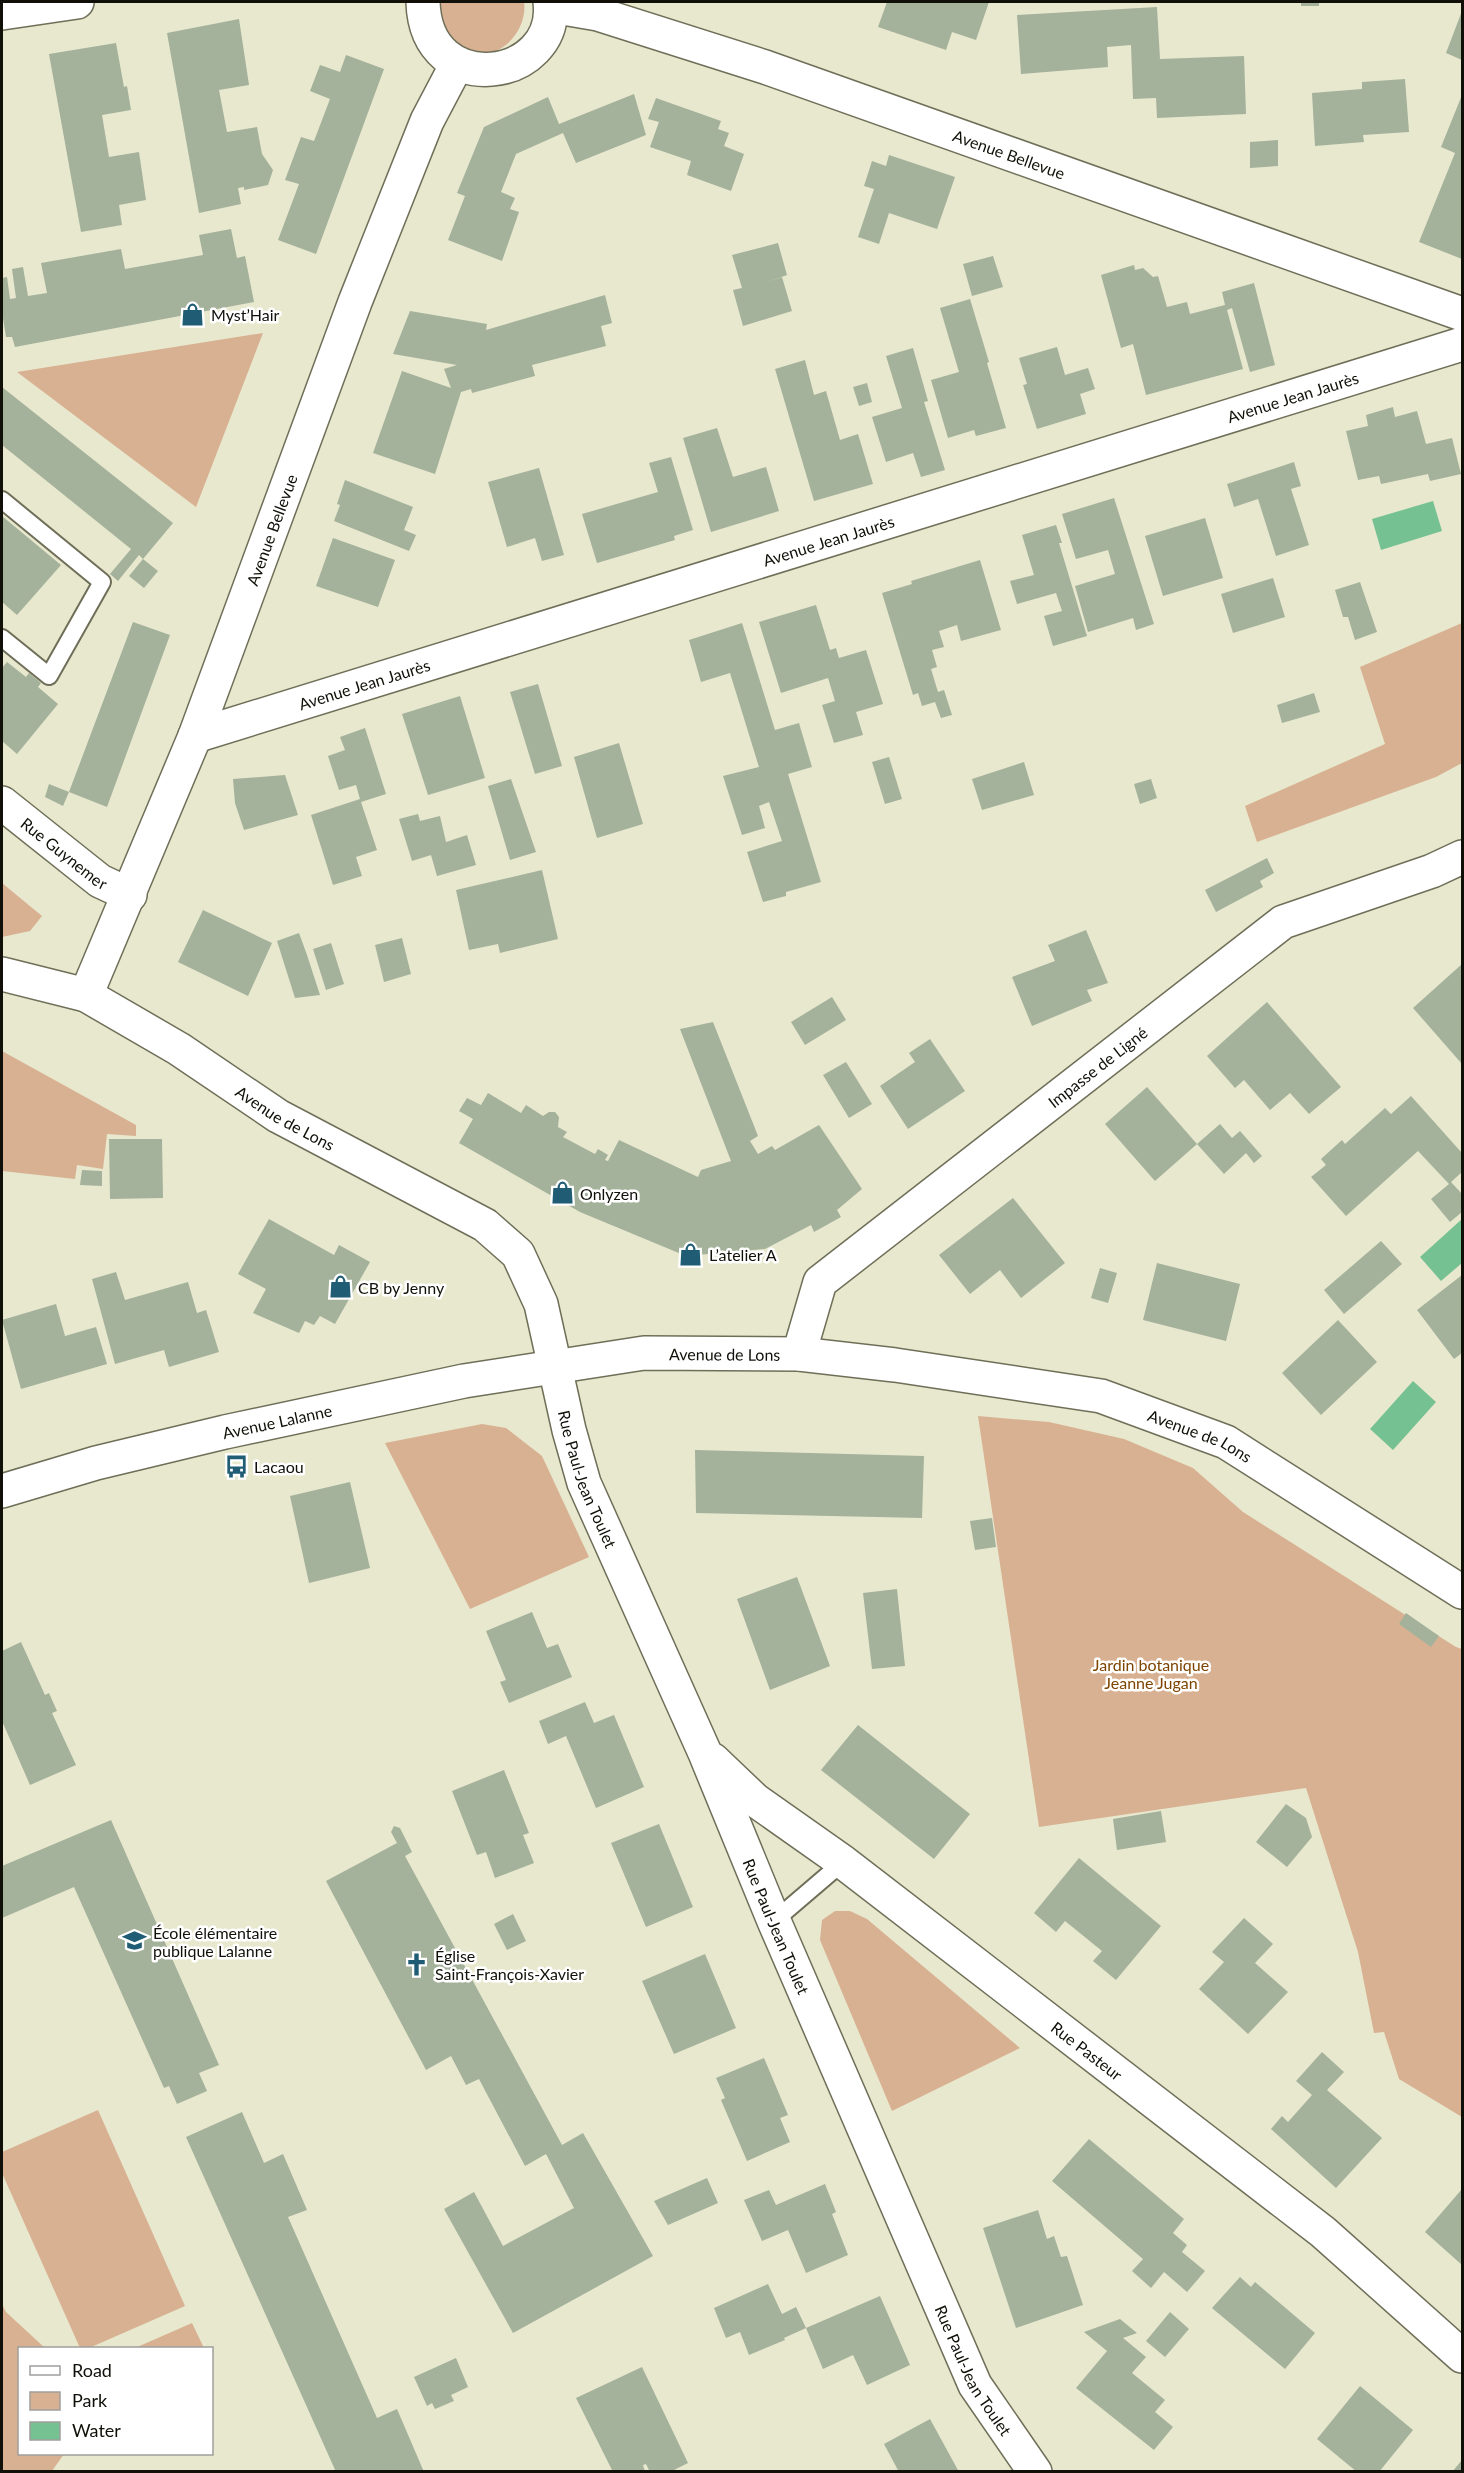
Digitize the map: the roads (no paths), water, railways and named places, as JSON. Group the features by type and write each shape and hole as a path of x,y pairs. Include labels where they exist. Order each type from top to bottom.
{"street":[{"path":"3,9 77,2"},
{"path":"401,2 425,16 441,52 457,64 478,70 500,69 520,61 537,47 548,27 550,4"},
{"name":"Avenue Bellevue","path":"550,4 598,14 765,67 1462,314"},
{"name":"Avenue Bellevue","path":"86,995 195,736 365,278 427,121 457,64"},
{"name":"Avenue Jean Jaurès","path":"195,736 1462,344"},
{"name":"Rue Guynemer","path":"2,803 100,881 130,895"},
{"name":"Impasse de Ligné","path":"799,1354 820,1282 1283,922 1432,871 1462,857"},
{"name":"Avenue de Lons","path":"2,974 86,995 179,1049 278,1116 485,1225 518,1254 541,1304 556,1365 644,1353 799,1354 895,1365 1089,1394 1226,1442 1462,1592"},
{"name":"Avenue Lalanne","path":"2,1491 96,1463 225,1432 425,1388 556,1365"},
{"name":"Rue Paul-Jean Toulet","path":"556,1365 569,1430 584,1483 705,1753 774,1921 975,2385 1035,2472"},
{"name":"Rue Pasteur","path":"705,1753 755,1800 843,1862 1323,2232 1462,2356"}],"lane":[{"path":"2,500 102,582 49,676 2,638"},
{"path":"774,1921 843,1862"}],"water":[{"path":"1433,501 1442,531 1381,550 1372,519"},
{"path":"1462,1219 1462,1263 1441,1281 1420,1257"},
{"path":"1413,1381 1436,1402 1393,1450 1370,1429"}],"place":[{"name":"Myst’Hair","path":"193,314"},
{"name":"Onlyzen","path":"562,1193"},
{"name":"L’atelier A","path":"691,1254"},
{"name":"CB by Jenny","path":"340,1287"},
{"name":"Lacaou","path":"236,1466"},
{"name":"École élémentaire publique Lalanne","path":"135,1941"},
{"name":"Église Saint-François-Xavier","path":"417,1964"}],"park label":[{"name":"Jardin botanique Jeanne Jugan","path":"1151,1673"}]}
